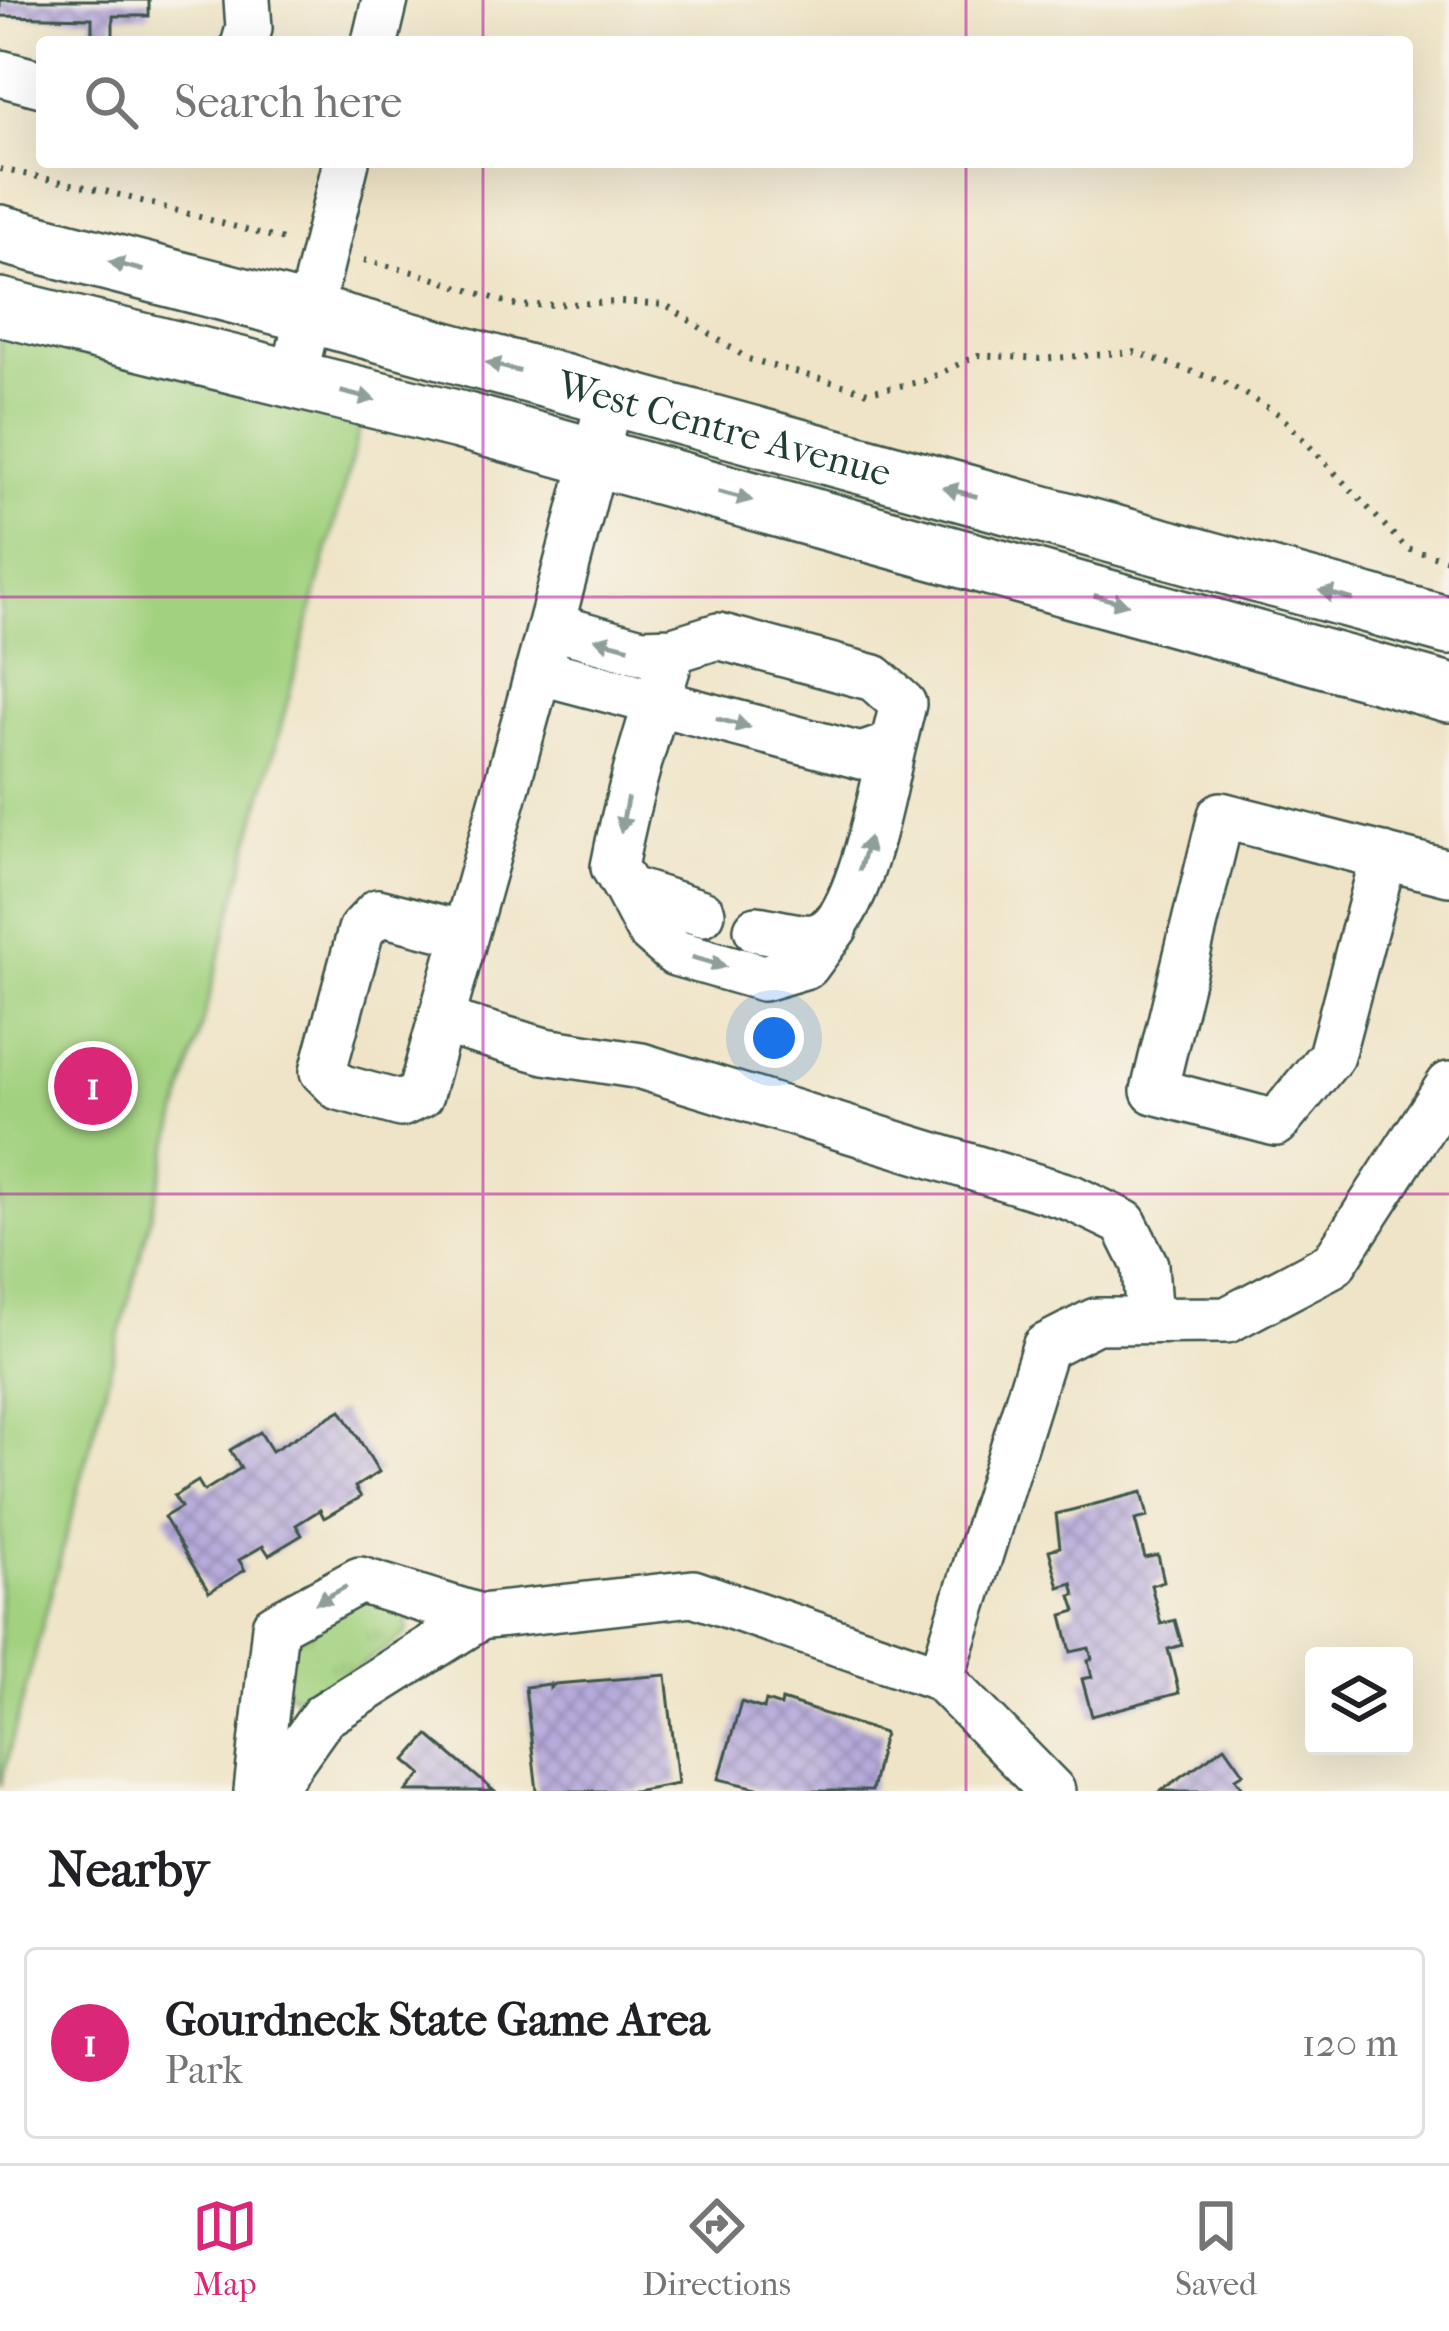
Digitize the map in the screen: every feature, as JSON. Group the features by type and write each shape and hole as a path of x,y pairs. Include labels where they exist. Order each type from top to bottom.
{"main road":[{"name":"West Centre Avenue","path":"0,234 310,314 1449,626"},
{"name":"West Centre Avenue","path":"0,307 595,458 1449,693"}],"street":[{"path":"247,0 247,36"},
{"path":"376,36 385,0"},
{"path":"0,73 36,82"},
{"path":"292,379 345,168"},
{"path":"465,934 378,912 361,930 322,1071 339,1087 401,1104 420,1095 441,1021 538,671 551,626 610,396"},
{"path":"551,626 641,651 674,650 718,636 874,678 903,704 850,901 807,964 763,977 675,952 648,929 614,867 627,799 674,650"},
{"path":"538,671 861,757 892,746"},
{"path":"1384,856 1331,1056 1276,1123 1154,1091 1221,815 1384,856 1449,873"},
{"path":"627,889 702,913"},
{"path":"757,929 813,937 835,927"},
{"path":"441,1021 545,1051 641,1066 1072,1198 1124,1223 1144,1264 1149,1321"},
{"path":"941,1678 1045,1347 1096,1321 1227,1320 1333,1264 1434,1143 1449,1085"},
{"path":"257,1791 274,1626 360,1580 480,1617 693,1593 941,1678 1052,1791"},
{"path":"270,1791 323,1716 480,1617"}],"path":[{"path":"0,169 105,191 325,252 417,272 518,306 666,305 748,359 868,392 924,380 978,355 1040,359 1133,352 1226,383 1280,416 1407,549 1449,560"}],"green space":[{"path":"0,284 63,293 371,386 0,1786"},
{"path":"353,1595 408,1613 407,1634 313,1698 294,1697 284,1689 285,1640"}],"building":[{"path":"0,0 149,0 149,16 113,16 113,36 92,36 92,18 0,16"},
{"path":"341,1410 379,1472 355,1487 361,1497 324,1518 320,1510 296,1525 302,1535 269,1555 263,1546 239,1560 245,1570 209,1592 164,1517 181,1507 174,1496 198,1481 204,1491 241,1468 230,1450 260,1432 272,1451"},
{"path":"1142,1492 1148,1517 1135,1520 1145,1558 1158,1555 1164,1581 1151,1585 1161,1624 1175,1620 1182,1645 1168,1649 1179,1693 1092,1716 1082,1679 1092,1677 1088,1660 1092,1659 1089,1648 1071,1652 1062,1615 1076,1611 1071,1596 1075,1595 1072,1583 1059,1587 1049,1550 1060,1547 1056,1514"},
{"path":"666,1675 678,1783 634,1791 537,1791 525,1687"},
{"path":"782,1700 884,1733 871,1791 770,1791 719,1779 741,1702 764,1709 766,1701 781,1706"},
{"path":"428,1735 494,1791 407,1791 422,1774 406,1760"},
{"path":"1225,1746 1244,1773 1236,1778 1245,1791 1161,1791"}],"place":[{"name":"Gourdneck State Game Area","path":"93,1086"}]}
